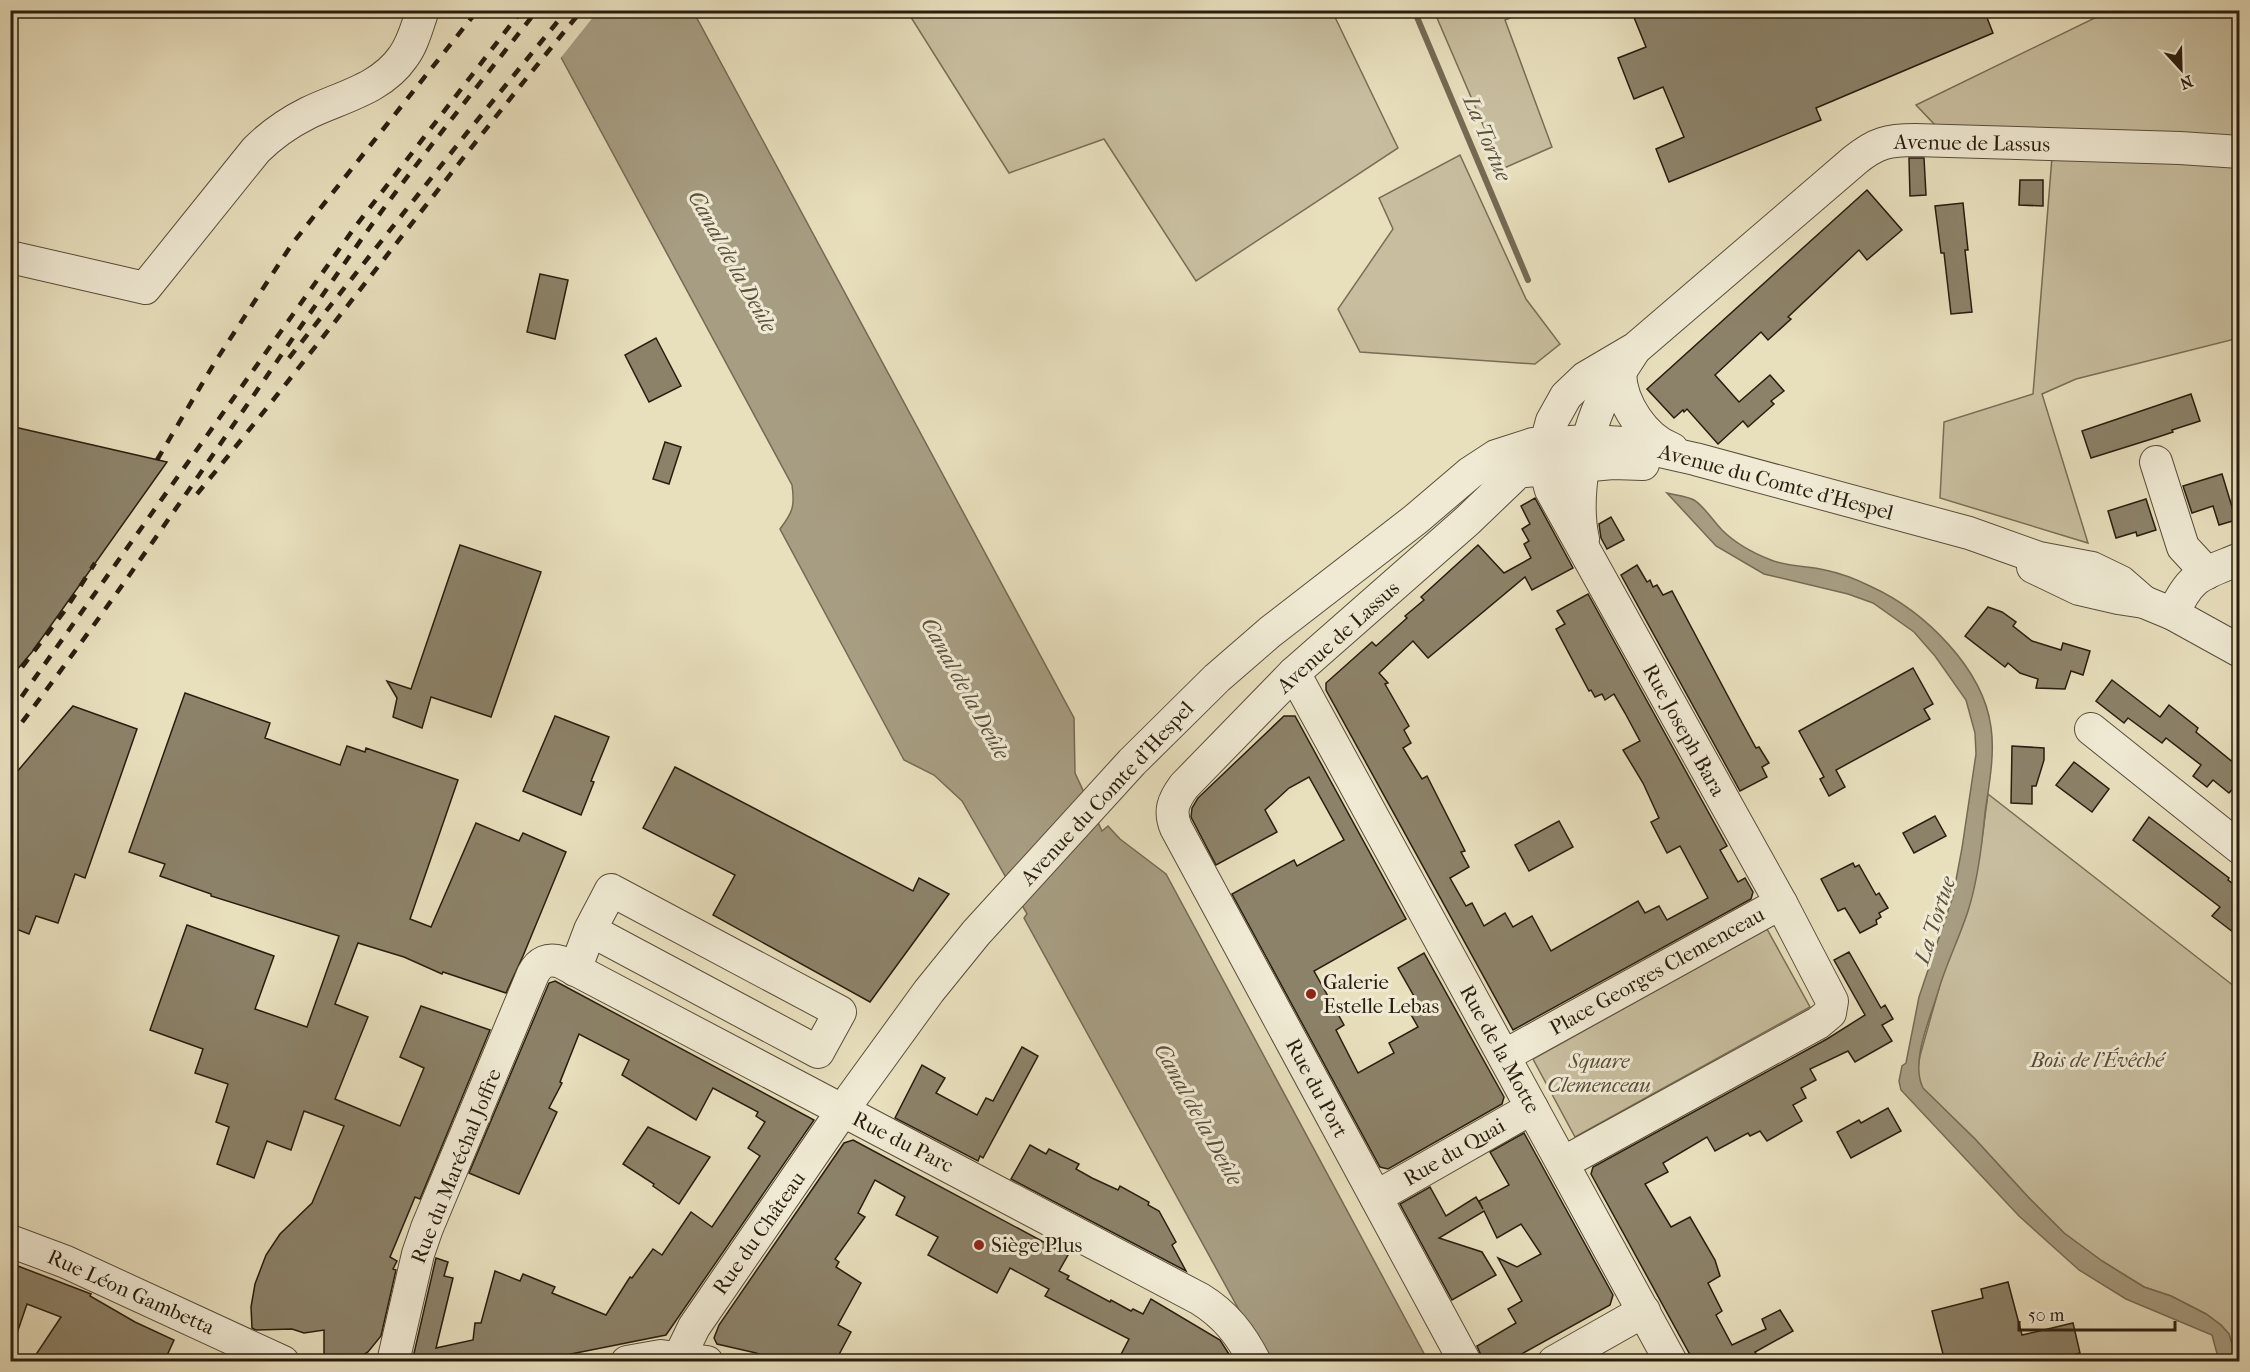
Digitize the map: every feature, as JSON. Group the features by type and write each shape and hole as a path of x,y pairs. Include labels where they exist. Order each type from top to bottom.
{"street":[{"path":"10,257 145,288 268,138 308,113 361,90 384,77 403,57 423,10"},
{"name":"Avenue de Lassus","path":"1587,453 1599,410 1628,361 1862,154 1878,143 1915,140 2240,152"},
{"path":"1628,361 1622,391 1641,425 1659,443 1695,459"},
{"name":"Avenue de Lassus","path":"1171,812 1173,802 1184,786 1294,673 1536,461 1558,410 1575,386 1603,366 1628,361"},
{"name":"Avenue du Comte d'Hespel","path":"843,1112 929,991 976,933 1132,762 1217,678 1261,639 1416,519 1468,488 1494,477 1536,461 1587,453 1624,443 1695,459 1984,537 2039,558 2092,568 2121,582 2144,602"},
{"name":"Avenue du Comte d'Hespel","path":"1587,453 1692,472 2011,560 2091,592 2144,602 2173,614 2240,651"},
{"name":"Rue Joseph Bara","path":"1587,453 1580,510 1582,534 1588,558"},
{"name":"Rue Joseph Bara","path":"1536,461 1781,903"},
{"path":"2156,462 2183,547 2207,573"},
{"path":"2173,614 2182,593 2190,583 2240,559"},
{"name":"Rue de la Motte","path":"1294,673 1671,1362"},
{"path":"2091,729 2236,837"},
{"name":"Rue du Port","path":"1171,812 1176,828 1465,1362"},
{"path":"575,970 590,930 611,890 840,1012 818,1052 590,930"},
{"name":"Place Georges Clemenceau","path":"1504,1056 1781,903 1831,995 1830,1013 1818,1023 1563,1163"},
{"name":"Rue du Parc","path":"533,974 541,964 548,960 561,962 1200,1299 1221,1313 1234,1327 1255,1362"},
{"name":"Rue du Maréchal Joffre","path":"393,1362 423,1241 533,974"},
{"name":"Rue du Quai","path":"1376,1197 1533,1108"},
{"name":"Rue du Château","path":"693,1360 694,1327 843,1112"},
{"name":"Rue Léon Gambetta","path":"10,1241 66,1262 283,1362"},
{"path":"1554,1362 1644,1311"},
{"path":"627,1362 654,1357 693,1360"}],"green space":[{"path":"907,11 1332,11 1398,148 1196,281 1104,139 1009,173"},
{"path":"1434,11 1528,11 1505,20 1552,147 1502,169"},
{"path":"2109,11 2239,11 2239,338 2076,379 2042,394 2088,543 1940,498 1944,422 2033,394 2052,157 1937,127 1916,105"},
{"path":"1460,155 1526,299 1560,344 1535,364 1360,352 1338,309 1393,229 1379,198"},
{"name":"Bois de l'Évêché","path":"1988,794 2239,990 2239,1361 2237,1361 2229,1334 2206,1314 2171,1296 2144,1287 2102,1261 2064,1233 1975,1139 1922,1088 1917,1074 1920,1056 1944,970 1971,898"},
{"name":"Square Clemenceau","path":"1767,929 1810,1007 1575,1137 1533,1059"}],"water":[{"name":"Canal de la Deûle","path":"536,11 693,11 1074,718 1075,773 1102,831 1108,826 1120,839 1166,874 1428,1361 1267,1361 1024,918 1027,914 962,801 934,775 904,760 780,529 792,509 792,485"},
{"path":"1667,493 1694,500 1727,535 1758,554 1784,564 1831,571 1867,584 1892,597 1930,626 1964,663 1986,705 1992,738 1991,770 1979,863 1971,899 1941,982 1920,1053 1920,1078 1923,1088 2064,1233 2102,1261 2144,1287 2171,1296 2206,1314 2221,1325 2229,1334 2237,1361 2219,1361 2212,1335 2126,1299 2079,1270 2019,1216 1901,1090 1899,1081 1902,1066 1906,1063 1919,997 1953,896 1962,848 1976,754 1975,733 1966,700 1935,656 1914,632 1873,603 1848,594 1764,574 1716,546"}],"pier":[{"path":"533,10 598,10 598,11 559,60"}],"building":[{"path":"1631,10 1984,10 1993,33 1816,108 1821,120 1669,182 1656,149 1684,137 1663,87 1634,99 1618,58 1646,47"},
{"path":"1909,158 1924,158 1926,195 1910,196"},
{"path":"2020,180 2043,180 2043,206 2019,205"},
{"path":"1867,190 1902,230 1867,260 1859,250 1788,317 1791,319 1768,340 1761,332 1715,375 1739,402 1770,375 1784,391 1771,401 1774,404 1748,427 1743,421 1718,444 1687,409 1674,418 1647,389"},
{"path":"1963,203 1968,250 1965,250 1972,312 1951,314 1944,253 1941,253 1935,206"},
{"path":"540,274 568,280 555,339 527,332"},
{"path":"656,338 681,386 649,402 625,355"},
{"path":"2191,394 2200,421 2091,458 2082,431"},
{"path":"10,426 167,462 32,652 10,678"},
{"path":"665,442 681,447 669,484 653,479"},
{"path":"2222,474 2236,520 2219,525 2213,506 2192,513 2183,486"},
{"path":"1535,498 1573,568 1532,590 1525,577 1428,658 1413,641 1379,673 1388,683 1385,684 1409,726 1404,730 1411,743 1403,748 1422,779 1427,776 1465,851 1461,852 1469,867 1450,878 1466,906 1472,903 1484,926 1505,913 1513,927 1532,916 1551,951 1638,901 1645,913 1659,906 1667,920 1708,898 1680,846 1667,853 1651,822 1659,818 1643,783 1623,750 1640,741 1625,713 1614,694 1605,700 1602,694 1595,697 1591,690 1589,691 1556,629 1565,624 1557,611 1588,594 1727,846 1720,850 1738,882 1745,878 1753,892 1751,899 1513,1030 1326,690 1326,683 1372,642 1376,646 1407,618 1405,616 1424,600 1421,597 1478,545 1504,573 1531,558 1524,544 1529,541 1522,529 1530,524 1521,506"},
{"path":"2146,499 2156,530 2137,536 2136,532 2116,538 2108,511"},
{"path":"1611,517 1624,540 1607,549 1601,538 1599,524"},
{"path":"460,545 541,572 491,717 431,697 422,728 393,717 397,698 387,681 411,689"},
{"path":"1637,565 1647,582 1650,580 1653,587 1657,585 1663,595 1672,591 1756,748 1759,747 1769,763 1762,767 1767,777 1740,791 1621,575"},
{"path":"1988,607 2002,612 2016,622 2013,626 2032,641 2061,650 2063,643 2090,651 2083,675 2071,671 2065,689 2036,688 2038,679 2020,673 2008,663 2005,667 1965,636"},
{"path":"1913,668 1933,704 1924,709 1930,719 1836,770 1845,787 1829,796 1820,779 1824,777 1799,731"},
{"path":"2112,680 2160,717 2169,705 2198,728 2196,732 2240,768 2240,781 2229,793 2213,780 2207,787 2193,776 2201,765 2166,738 2162,743 2128,718 2124,723 2096,701"},
{"path":"185,693 270,723 265,738 340,765 347,746 365,752 366,748 458,780 410,919 431,927 476,823 519,841 523,833 566,852 506,993 443,972 442,974 404,957 358,943 335,1004 368,1017 335,1099 400,1126 424,1068 400,1057 421,1006 490,1030 420,1199 415,1197 390,1257 397,1261 393,1269 396,1270 381,1336 368,1352 353,1361 324,1359 324,1330 304,1333 292,1329 256,1330 252,1328 251,1307 255,1284 266,1255 280,1234 312,1203 344,1126 304,1111 291,1150 267,1141 254,1178 217,1164 229,1127 216,1122 228,1084 195,1073 203,1049 150,1030 187,925 274,956 255,1009 307,1027 339,936 211,896 211,894 160,876 165,864 129,852"},
{"path":"73,706 137,729 85,878 75,874 58,923 36,916 29,934 11,927 18,909 10,907 10,780"},
{"path":"555,716 609,737 591,781 594,782 581,815 523,791"},
{"path":"1284,716 1295,716 1406,919 1314,971 1344,1025 1336,1030 1358,1073 1394,1053 1389,1043 1418,1027 1405,1004 1415,998 1398,968 1424,953 1504,1097 1502,1104 1388,1169 1380,1167 1232,894 1294,860 1297,866 1344,840 1309,777 1289,788 1265,810 1277,832 1216,865 1191,817 1192,808 1198,798"},
{"path":"2012,746 2044,748 2044,760 2036,786 2032,786 2032,804 2011,803"},
{"path":"2074,762 2109,789 2092,812 2056,785"},
{"path":"675,767 913,891 919,878 949,894 870,1002 713,915 735,875 643,828"},
{"path":"1935,816 1946,836 1914,853 1903,833"},
{"path":"2149,817 2229,878 2228,880 2240,889 2240,923 2233,932 2212,916 2220,907 2133,840"},
{"path":"1559,821 1573,847 1529,871 1515,845"},
{"path":"1853,863 1855,867 1859,865 1876,895 1879,893 1888,908 1879,913 1881,917 1876,920 1877,924 1860,933 1845,908 1838,911 1821,879"},
{"path":"1849,952 1881,1008 1885,1005 1893,1019 1882,1025 1892,1041 1855,1062 1848,1051 1810,1069 1816,1080 1801,1088 1806,1098 1793,1105 1802,1121 1767,1141 1760,1131 1750,1136 1748,1133 1715,1151 1707,1137 1663,1163 1668,1172 1645,1184 1671,1227 1690,1217 1715,1260 1720,1276 1708,1283 1722,1311 1716,1315 1732,1345 1766,1329 1762,1319 1780,1310 1793,1331 1755,1352 1761,1362 1694,1362 1591,1174 1593,1167 1827,1039 1865,1015 1834,960"},
{"path":"555,981 814,1120 666,1335 571,1354 547,1362 412,1362 436,1258 448,1262 444,1276 453,1278 436,1348 473,1340 475,1323 481,1323 495,1271 520,1281 523,1274 555,1287 552,1293 606,1315 630,1277 632,1278 653,1249 662,1255 691,1212 712,1227 760,1156 748,1148 765,1122 756,1116 758,1112 713,1088 696,1120 622,1075 629,1060 579,1034 560,1082 562,1083 549,1108 557,1112 519,1194 469,1173 549,983"},
{"path":"1022,1047 1038,1056 983,1158 980,1156 978,1161 895,1118 922,1065 945,1078 936,1093 977,1115 986,1098 993,1101"},
{"path":"1888,1108 1901,1131 1851,1158 1837,1132 1859,1120 1861,1123"},
{"path":"648,1127 710,1157 679,1204 623,1164"},
{"path":"1524,1133 1613,1295 1610,1305 1507,1362 1484,1362 1477,1346 1516,1323 1508,1309 1522,1301 1498,1258 1517,1267 1541,1254 1521,1224 1497,1238 1484,1211 1439,1238 1482,1252 1496,1275 1452,1300 1400,1204 1430,1187 1446,1216 1476,1197 1483,1209 1479,1201 1509,1185 1490,1152"},
{"path":"853,1140 1068,1255 1059,1271 1069,1276 1067,1279 1110,1302 1111,1300 1131,1311 1133,1309 1143,1314 1151,1299 1220,1340 1234,1362 1117,1362 1129,1339 1045,1296 1049,1289 1010,1268 997,1293 928,1255 938,1237 896,1215 905,1197 875,1180 858,1213 865,1217 835,1259 839,1262 836,1267 861,1283 838,1325 851,1332 835,1362 778,1362 756,1353 717,1344 714,1338 719,1325 844,1143"},
{"path":"1030,1145 1046,1154 1049,1149 1079,1164 1076,1169 1092,1178 1118,1190 1120,1186 1149,1202 1148,1205 1159,1211 1176,1242 1172,1245 1186,1271 1011,1179"},
{"path":"10,1263 91,1294 90,1296 135,1322 174,1340 164,1362 31,1362 61,1317 27,1304 13,1345 10,1344"},
{"path":"2008,1282 2022,1335 2073,1323 2080,1353 2046,1362 1945,1362 1932,1311 1983,1298 1981,1289"}],"waterway":[{"name":"La Tortue","path":"1414,10 1528,280"}],"railway":[{"path":"10,713 355,227 522,10"},
{"path":"10,738 146,552 363,237 537,10"},
{"path":"289,358 567,10"},
{"path":"197,494 582,10"},
{"path":"157,460 215,362 292,244 477,11"},
{"path":"10,683 66,609 95,563"}],"place":[{"name":"Galerie Estelle Lebas","path":"1311,994"},
{"name":"Siège Plus","path":"979,1245"}]}
